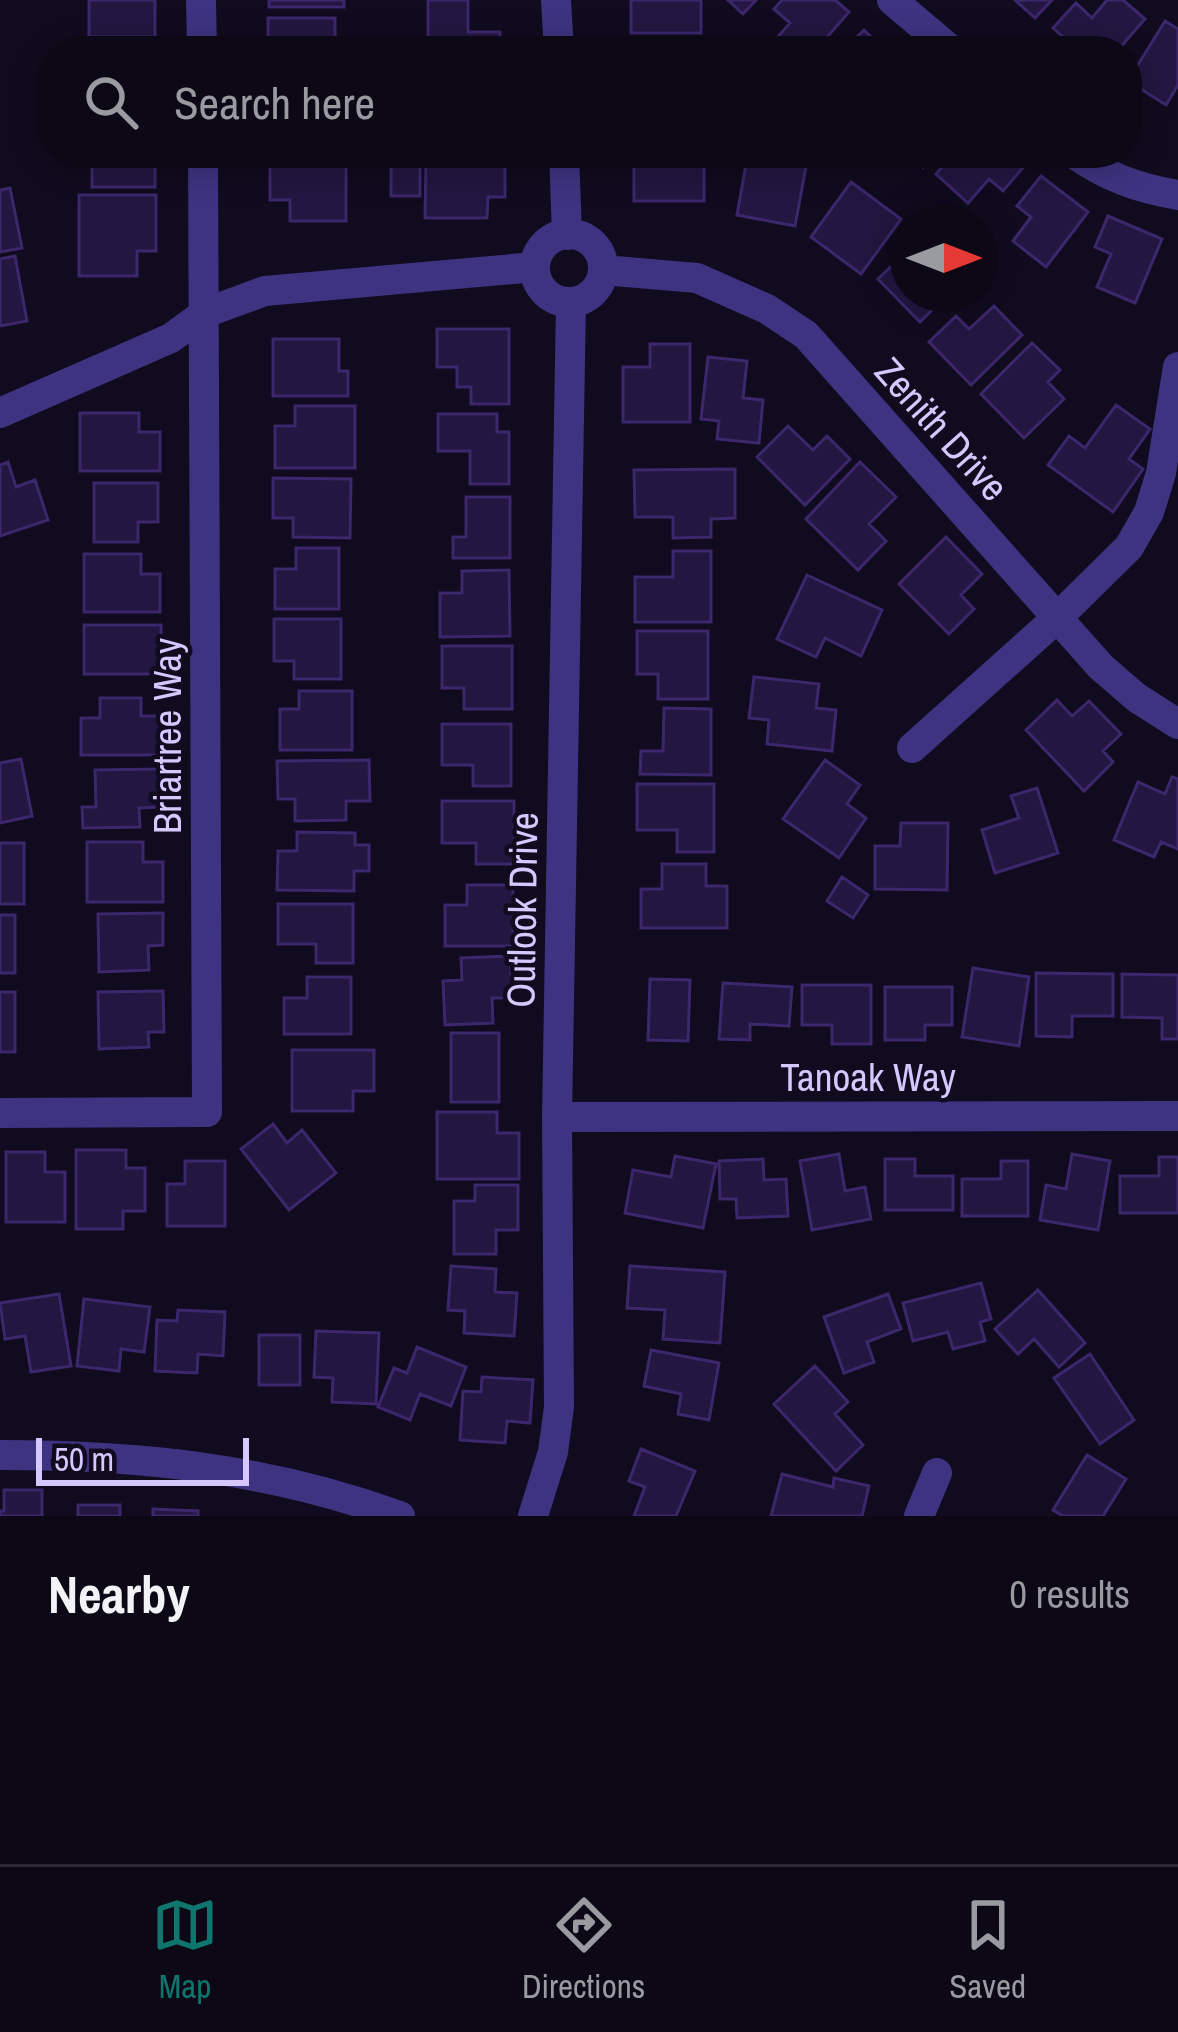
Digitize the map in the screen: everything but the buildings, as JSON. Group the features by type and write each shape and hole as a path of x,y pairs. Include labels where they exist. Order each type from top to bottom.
{"street":[{"path":"201,0 202,36"},
{"path":"556,0 558,36"},
{"path":"892,0 934,36"},
{"name":"Briartree Way","path":"0,1113 207,1112 203,168"},
{"path":"564,168 567,235"},
{"path":"1098,168 1119,181 1178,195"},
{"path":"567,235 584,237 592,244 603,270 592,294 571,302 560,301 542,288 535,267 551,239 567,235"},
{"path":"0,413 171,338 205,313 265,291 535,267"},
{"name":"Zenith Drive","path":"603,270 697,278 767,309 806,335 1101,667 1178,724"},
{"name":"Outlook Drive","path":"533,1516 553,1452 559,1407 557,1117 571,302"},
{"path":"912,748 1129,547 1150,512 1161,473 1178,367"},
{"name":"Tanoak Way","path":"557,1117 1178,1116"},
{"path":"0,1455 81,1455 224,1469 400,1516"},
{"path":"919,1516 937,1473"}]}
